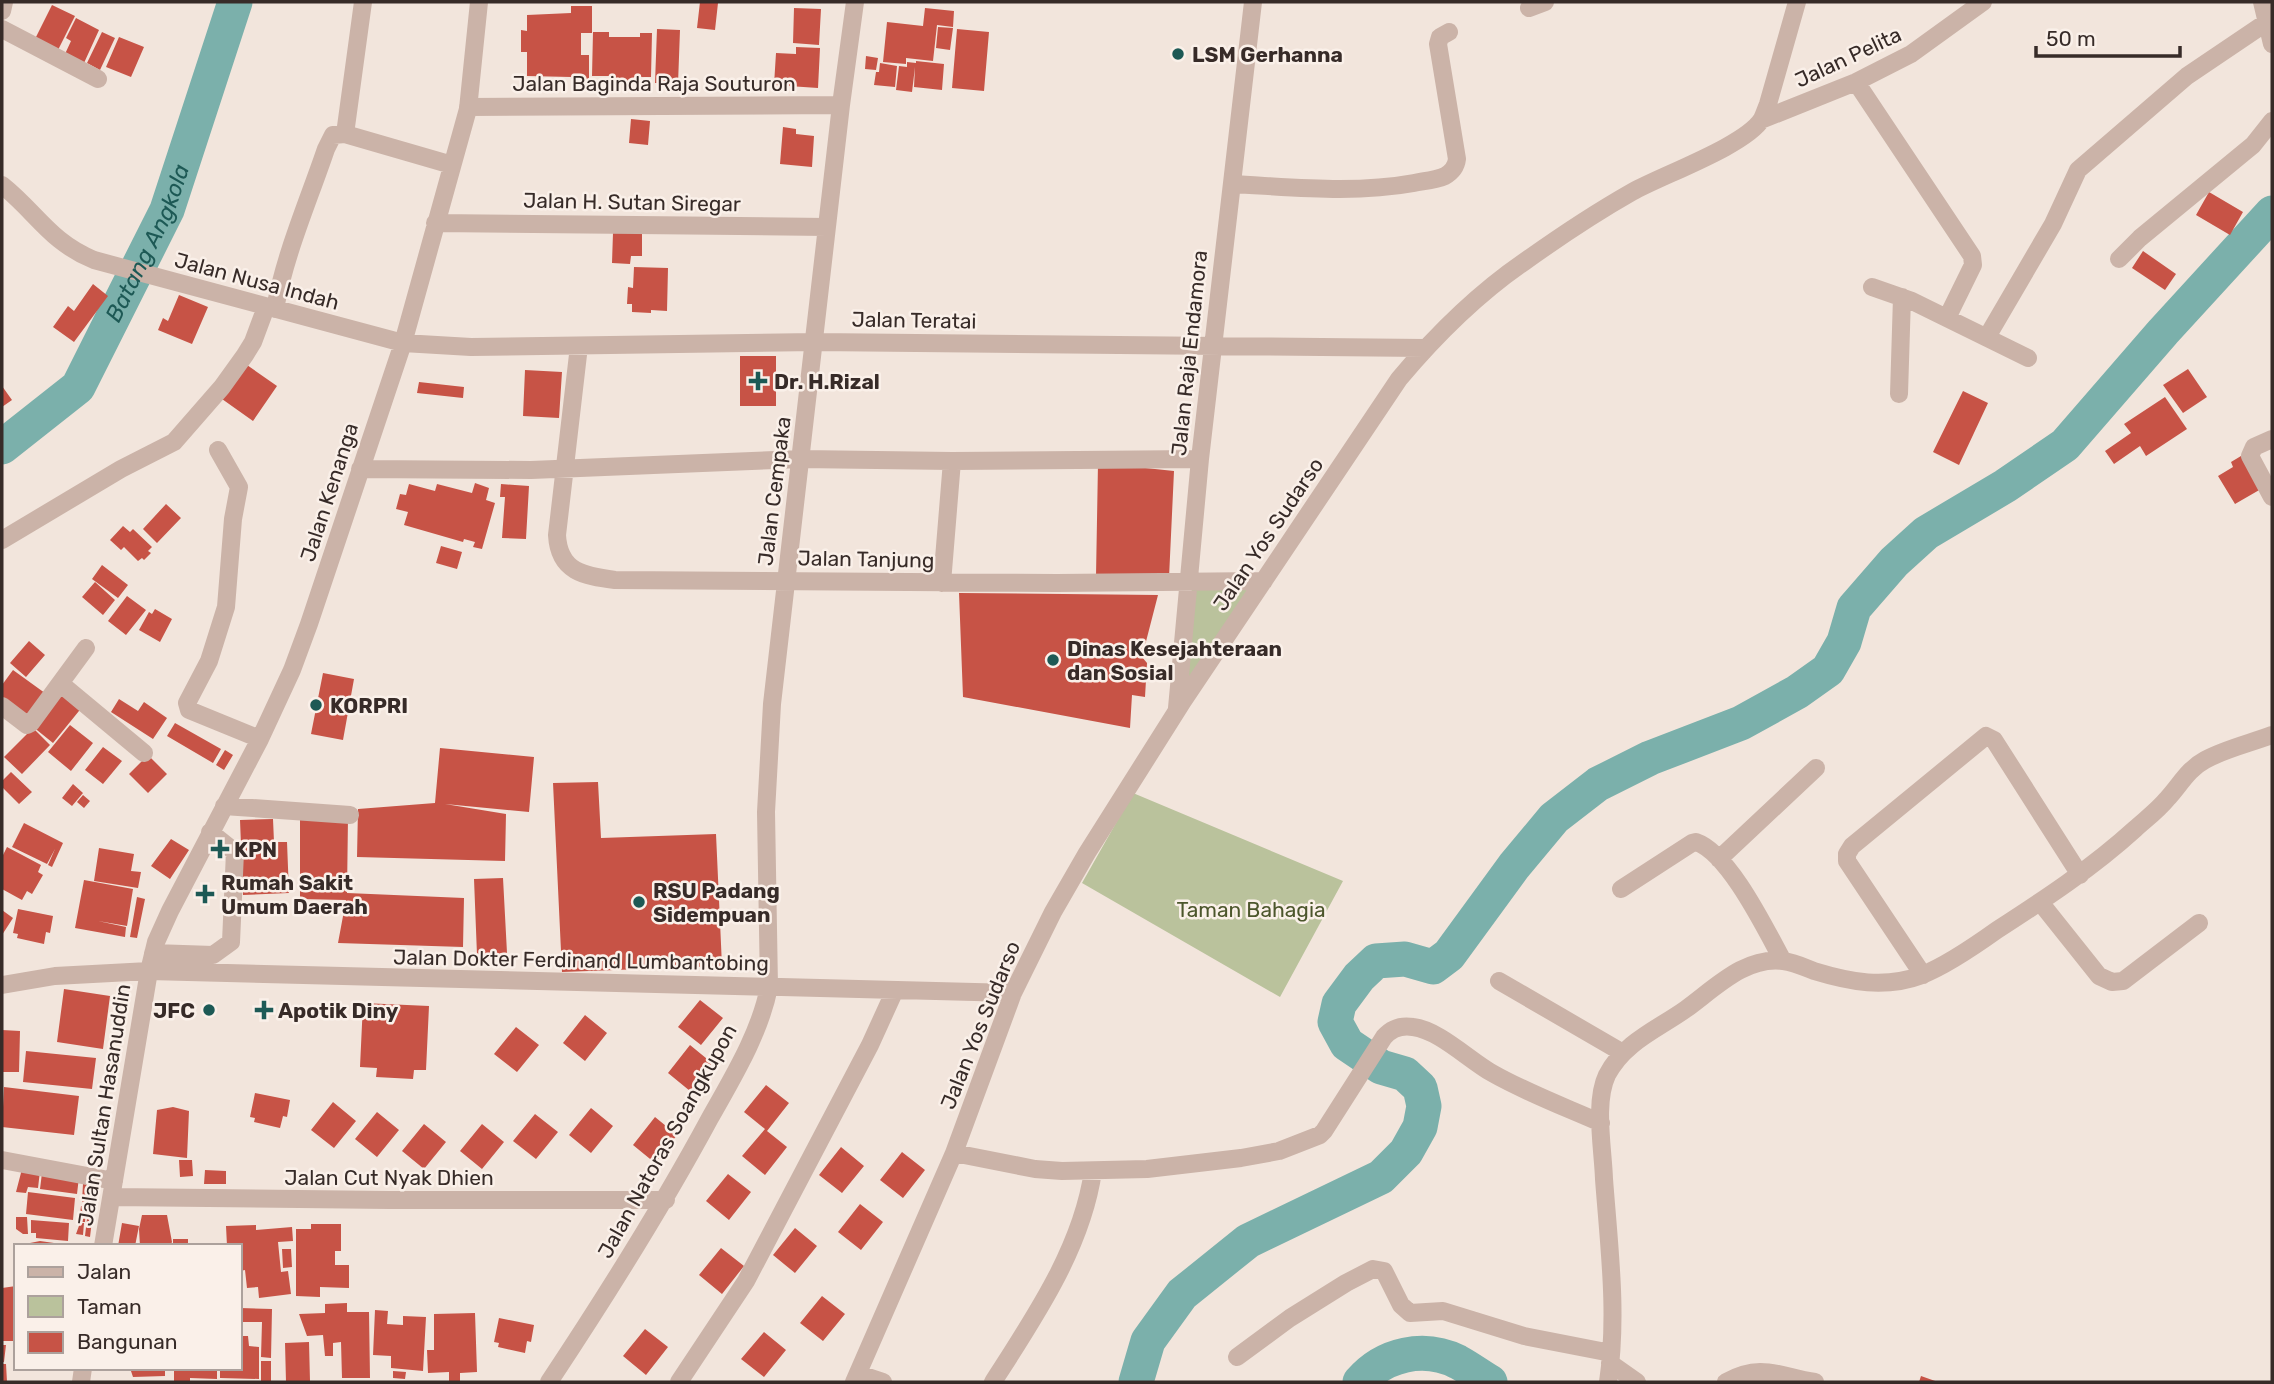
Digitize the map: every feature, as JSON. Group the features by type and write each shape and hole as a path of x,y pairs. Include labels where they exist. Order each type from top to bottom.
{"street":[{"path":"2,11 4,2"},
{"path":"345,134 363,2"},
{"name":"Jalan Kenanga","path":"149,971 153,953 170,911 260,738 292,670 309,624 402,343 468,107 479,2"},
{"name":"Jalan Cempaka","path":"769,987 767,769 776,661 855,2"},
{"name":"Jalan Raja Endamora","path":"1177,711 1200,459 1253,2"},
{"path":"1761,120 1797,2"},
{"name":"Jalan Pelita","path":"1761,120 1856,82 1912,54 1983,2"},
{"path":"2262,2 2272,44"},
{"path":"1987,337 2053,224 2078,170 2187,76 2267,22"},
{"path":"2,29 98,79"},
{"path":"1232,184 1339,189 1387,188 1449,173 1457,159 1438,44 1440,37 1449,32"},
{"path":"1856,82 1972,256 1973,265 1947,318"},
{"name":"Jalan Baginda Raja Souturon","path":"468,107 841,105"},
{"name":"Jalan Yos Sudarso","path":"857,1378 954,1153 1013,993 1053,912 1080,864 1177,711 1399,379 1425,348 1468,305 1522,263 1633,191 1710,155 1748,132 1761,120"},
{"path":"2119,259 2140,238 2253,145 2272,121"},
{"path":"2,540 121,469 174,442 222,387 245,355 271,308 333,135 345,134 452,165"},
{"name":"Jalan Nusa Indah","path":"2,185 57,240 71,250 94,260 402,343"},
{"name":"Jalan H. Sutan Siregar","path":"435,223 827,227"},
{"path":"1872,287 1902,297 2028,358"},
{"path":"1899,394 1902,297"},
{"name":"Jalan Teratai","path":"402,343 471,347 814,342 1425,348"},
{"name":"Jalan Tanjung","path":"579,346 557,535 558,547 569,566 589,577 615,580 942,583 1264,581"},
{"path":"2272,439 2254,447 2250,456 2272,497"},
{"path":"218,450 239,487 233,519 226,607 209,661 187,707 193,712 260,738"},
{"path":"359,469 519,470 801,459 1200,459"},
{"path":"942,583 952,461"},
{"path":"2,706 27,725 86,648"},
{"path":"61,684 145,753"},
{"path":"1608,1382 1611,1358 1611,1292 1601,1124 1603,1086 1614,1063 1634,1041 1685,1010 1731,976 1762,962 1783,961 1851,982 1894,984 1923,975 1981,941 2080,875 2167,800 2192,769 2206,759 2272,735"},
{"path":"1923,975 1847,861 1847,854 1852,846 1986,736 1994,740 2080,875"},
{"path":"1719,859 1816,768"},
{"path":"224,806 350,815"},
{"path":"153,953 213,955 231,942 235,852 210,832"},
{"path":"1621,889 1696,842 1706,846 1744,891 1783,961"},
{"path":"2040,902 2099,975 2112,982 2123,981 2199,923"},
{"name":"Jalan Dokter Ferdinand Lumbantobing","path":"2,985 55,976 149,971 1013,993"},
{"name":"Jalan Sultan Hasanuddin","path":"103,1244 149,971"},
{"path":"1499,981 1623,1053"},
{"name":"Jalan Natoras Soangkupon","path":"549,1382 666,1200 760,1021 769,987"},
{"path":"679,1382 746,1281 870,1045 895,990"},
{"path":"954,1153 1035,1169 1093,1171 1188,1165 1279,1151 1324,1131 1381,1041 1387,1033 1402,1026 1420,1028 1492,1073 1601,1124"},
{"name":"Jalan Cut Nyak Dhien","path":"2,1160 113,1189 389,1200 666,1200"},
{"path":"993,1382 1032,1320 1064,1259 1079,1227 1093,1171"},
{"path":"1237,1357 1301,1311 1373,1269 1386,1274 1401,1305 1410,1313 1443,1311 1524,1336 1611,1358 1637,1382"},
{"path":"1726,1382 1751,1371 1764,1371 1815,1382"},
{"path":"857,1378 883,1382"}],"green space":[{"path":"1258,585 1183,700 1192,586"},
{"name":"Taman Bahagia","path":"1133,793 1343,881 1280,997 1082,883"}],"building":[{"path":"700,2 718,3 715,30 697,28"},
{"path":"52,5 75,16 57,52 34,41"},
{"path":"571,6 592,6 592,33 581,33 581,55 589,55 589,80 527,76 527,52 521,52 521,30 527,31 527,15 571,13"},
{"path":"794,8 821,9 819,45 793,43"},
{"path":"925,8 954,11 953,27 937,25 933,61 906,58 906,64 883,62 887,22 923,26"},
{"path":"76,18 99,30 84,63 65,54 71,41 66,38"},
{"path":"938,27 953,28 950,50 936,48"},
{"path":"657,29 680,30 678,84 655,83"},
{"path":"957,29 989,32 984,91 952,88"},
{"path":"102,32 115,38 100,70 87,63"},
{"path":"593,32 609,32 609,37 640,37 640,33 652,33 651,77 634,77 634,81 614,81 615,76 592,76"},
{"path":"119,37 144,47 131,77 106,67"},
{"path":"796,47 820,48 818,88 774,85 776,53 796,54"},
{"path":"866,56 878,58 876,70 865,69"},
{"path":"907,62 944,64 942,90 914,87 915,67 912,92 896,90 899,66 907,67"},
{"path":"880,63 897,66 895,87 874,85"},
{"path":"631,119 650,121 648,145 629,143"},
{"path":"783,127 796,129 796,134 814,136 812,167 780,164"},
{"path":"2209,192 2243,212 2230,235 2196,215"},
{"path":"613,233 642,233 642,256 631,256 630,264 612,263"},
{"path":"2143,251 2176,274 2165,290 2132,268"},
{"path":"634,267 668,268 667,311 632,312 632,304 627,304 628,287 633,288"},
{"path":"93,284 108,296 74,342 53,327 68,306 74,311"},
{"path":"179,295 208,307 192,344 158,330 163,318 168,321"},
{"name":"Dr. H.Rizal","path":"740,356 776,356 776,406 740,406"},
{"path":"247,365 277,386 253,421 222,399"},
{"path":"2188,369 2207,397 2183,413 2163,385"},
{"path":"525,370 562,372 559,418 523,416"},
{"path":"419,382 464,387 463,398 417,393"},
{"path":"2,386 12,400 2,407"},
{"path":"1963,391 1988,403 1959,465 1933,452"},
{"path":"2165,397 2187,429 2146,456 2140,446 2114,464 2105,451 2131,433 2124,424"},
{"path":"2241,456 2261,489 2235,504 2218,476 2233,467 2231,462"},
{"path":"1098,463 1174,471 1169,578 1096,577"},
{"path":"475,483 489,488 486,500 495,503 482,549 473,547 475,542 464,539 463,542 404,525 408,512 396,509 400,494 406,495 409,484 435,491 437,484 472,493"},
{"path":"501,484 529,486 526,539 502,538 505,497 500,497"},
{"path":"166,504 181,518 157,543 143,529"},
{"path":"123,526 130,532 133,529 152,547 148,551 151,553 144,560 142,558 138,561 124,547 121,550 110,540"},
{"path":"441,546 462,552 457,569 436,563"},
{"path":"102,565 128,585 118,598 92,579"},
{"path":"95,582 115,600 103,615 82,597"},
{"name":"Dinas Kesejahteraan dan Sosial","path":"959,593 1158,595 1142,657 1147,663 1145,697 1132,695 1130,728 963,697"},
{"path":"127,596 146,610 126,635 108,621"},
{"path":"155,609 172,619 160,642 139,630 149,612 152,614"},
{"path":"29,641 45,655 26,677 10,663"},
{"path":"13,670 49,696 31,720 2,699 2,685"},
{"path":"323,673 354,679 343,740 311,734"},
{"path":"63,689 83,706 53,743 32,726"},
{"path":"119,699 138,711 144,702 167,718 153,739 111,712"},
{"path":"175,723 221,749 213,763 167,736"},
{"path":"70,725 93,743 71,771 48,752"},
{"path":"33,728 50,745 22,774 4,757"},
{"path":"103,747 122,761 103,784 85,770"},
{"path":"440,748 534,757 529,812 445,804 506,814 505,861 357,857 358,809 435,803"},
{"path":"225,750 233,755 224,770 216,765"},
{"path":"148,755 167,774 148,793 129,774"},
{"path":"11,772 32,792 19,804 2,787 2,781"},
{"name":"RSU Padang Sidempuan","path":"598,782 601,838 716,834 722,966 562,972 553,783"},
{"path":"73,784 83,793 72,806 62,798"},
{"path":"83,795 90,801 84,808 77,802"},
{"path":"300,817 348,817 347,893 464,898 463,947 338,943 346,900 300,899"},
{"path":"273,819 274,842 287,842 289,893 243,895 240,820"},
{"path":"24,823 63,843 52,867 48,865 55,849 47,864 12,847"},
{"path":"171,839 189,850 170,879 151,866"},
{"path":"7,847 41,865 38,872 43,875 32,894 27,891 22,900 2,889 2,857"},
{"path":"99,848 134,854 131,871 141,872 138,888 94,881"},
{"path":"503,878 507,953 477,955 474,879"},
{"path":"84,880 133,889 127,926 98,921 126,927 125,937 75,928"},
{"path":"137,897 145,899 137,938 130,937"},
{"path":"18,909 53,916 50,933 46,932 44,944 17,938 18,934 13,933"},
{"path":"2,910 13,918 2,935"},
{"path":"64,989 110,996 103,1049 57,1042"},
{"path":"700,1000 723,1018 701,1045 678,1027"},
{"path":"363,1003 429,1006 426,1070 414,1070 413,1079 376,1077 377,1068 360,1067"},
{"path":"585,1015 607,1033 585,1061 563,1043"},
{"path":"516,1027 539,1045 517,1072 494,1054"},
{"path":"2,1030 20,1031 19,1072 2,1072"},
{"path":"690,1045 712,1063 690,1091 668,1073"},
{"path":"26,1051 96,1058 92,1089 23,1082"},
{"path":"766,1085 789,1103 767,1131 787,1147 765,1175 742,1156 765,1129 744,1112"},
{"path":"4,1087 79,1096 74,1135 2,1127"},
{"path":"255,1093 290,1100 287,1117 283,1116 280,1128 254,1122 255,1118 250,1117"},
{"path":"333,1102 356,1121 334,1148 311,1130"},
{"path":"173,1107 189,1111 187,1158 153,1154 157,1110"},
{"path":"591,1108 613,1126 591,1153 569,1135"},
{"path":"377,1112 399,1130 377,1157 355,1139"},
{"path":"535,1114 558,1132 536,1159 513,1141"},
{"path":"655,1117 677,1135 655,1163 633,1145"},
{"path":"424,1124 446,1142 424,1169 402,1151"},
{"path":"482,1124 504,1142 482,1169 460,1151"},
{"path":"841,1147 864,1166 842,1193 819,1175"},
{"path":"902,1152 925,1170 903,1198 880,1180"},
{"path":"179,1160 192,1160 193,1176 180,1177"},
{"path":"22,1169 40,1171 38,1188 28,1187 26,1193 16,1192"},
{"path":"205,1170 226,1171 226,1184 204,1184"},
{"path":"42,1173 79,1177 77,1194 40,1189"},
{"path":"728,1174 751,1192 729,1220 706,1201"},
{"path":"83,1184 98,1186 96,1203 82,1202"},
{"path":"28,1192 75,1198 73,1220 26,1214"},
{"path":"860,1204 883,1222 861,1250 838,1232"},
{"path":"81,1206 86,1207 85,1222 79,1222"},
{"path":"142,1215 167,1215 172,1242 140,1244"},
{"path":"16,1217 27,1217 28,1234 16,1229"},
{"path":"87,1219 92,1220 90,1237 85,1236"},
{"path":"31,1220 69,1223 68,1241 36,1238 36,1233 31,1233"},
{"path":"80,1223 84,1223 83,1235 76,1234"},
{"path":"122,1223 139,1226 135,1244 118,1244"},
{"path":"311,1224 341,1224 341,1251 335,1251 335,1265 349,1265 349,1288 320,1287 320,1297 296,1296 296,1229 311,1229"},
{"path":"256,1225 256,1230 292,1227 293,1241 278,1242 281,1272 288,1271 291,1294 259,1298 258,1287 247,1288 245,1270 242,1271 242,1244 227,1244 226,1226"},
{"path":"795,1228 817,1246 795,1273 773,1255"},
{"path":"173,1239 188,1239 188,1244 173,1244"},
{"path":"40,1241 61,1244 31,1244"},
{"path":"721,1248 744,1266 722,1294 699,1275"},
{"path":"282,1249 291,1249 292,1267 283,1268"},
{"path":"14,1286 14,1341 2,1341 2,1288"},
{"path":"822,1296 845,1314 823,1341 800,1323"},
{"path":"347,1303 347,1312 369,1312 370,1378 342,1378 341,1342 333,1343 333,1356 325,1356 323,1335 307,1336 299,1314 325,1313 325,1304"},
{"path":"242,1308 272,1309 271,1358 261,1357 262,1322 242,1322"},
{"path":"375,1310 388,1311 387,1324 403,1325 403,1316 426,1317 423,1371 391,1368 391,1356 373,1355"},
{"path":"475,1313 477,1372 460,1373 460,1382 449,1382 449,1372 428,1373 427,1350 434,1350 434,1314"},
{"path":"499,1318 534,1325 531,1342 527,1341 525,1353 498,1347 499,1343 494,1342"},
{"path":"645,1329 668,1347 646,1375 623,1356"},
{"path":"764,1332 786,1350 764,1377 741,1359"},
{"path":"242,1336 248,1336 249,1346 259,1347 259,1379 220,1378 220,1370 242,1370"},
{"path":"309,1342 310,1381 286,1382 285,1343"},
{"path":"2,1345 6,1345 4,1362 2,1362"},
{"path":"261,1361 271,1361 271,1382 261,1382"},
{"path":"2,1364 6,1364 7,1382 2,1382"},
{"path":"131,1370 165,1370 165,1376 133,1377"},
{"path":"174,1370 217,1370 217,1379 190,1378 190,1382 174,1382"},
{"path":"393,1371 406,1372 405,1379 393,1378"},
{"path":"1921,1376 1938,1382 1919,1382"}],"waterway":[{"name":"Batang Angkola","path":"2,447 78,387 167,210 235,2"},
{"path":"1136,1382 1148,1341 1182,1294 1248,1241 1381,1177 1406,1152 1420,1127 1424,1106 1420,1088 1405,1074 1381,1067 1347,1044 1335,1022 1339,1004 1359,977 1376,961 1405,959 1433,967 1449,955 1514,866 1554,818 1598,784 1650,758 1741,723 1797,692 1828,670 1844,642 1854,608 1894,562 1926,533 2005,486 2065,445 2163,332 2272,213"},
{"path":"1360,1382 1381,1365 1405,1355 1418,1353 1458,1362 1490,1382"}],"place":[{"name":"LSM Gerhanna","path":"1178,54"},
{"name":"Dr. H.Rizal","path":"758,381"},
{"name":"Dinas Kesejahteraan dan Sosial","path":"1053,660"},
{"name":"KORPRI","path":"316,705"},
{"name":"KPN","path":"220,849"},
{"name":"Rumah Sakit Umum Daerah","path":"205,894"},
{"name":"RSU Padang Sidempuan","path":"639,902"},
{"name":"JFC","path":"209,1010"},
{"name":"Apotik Diny","path":"264,1010"}]}
